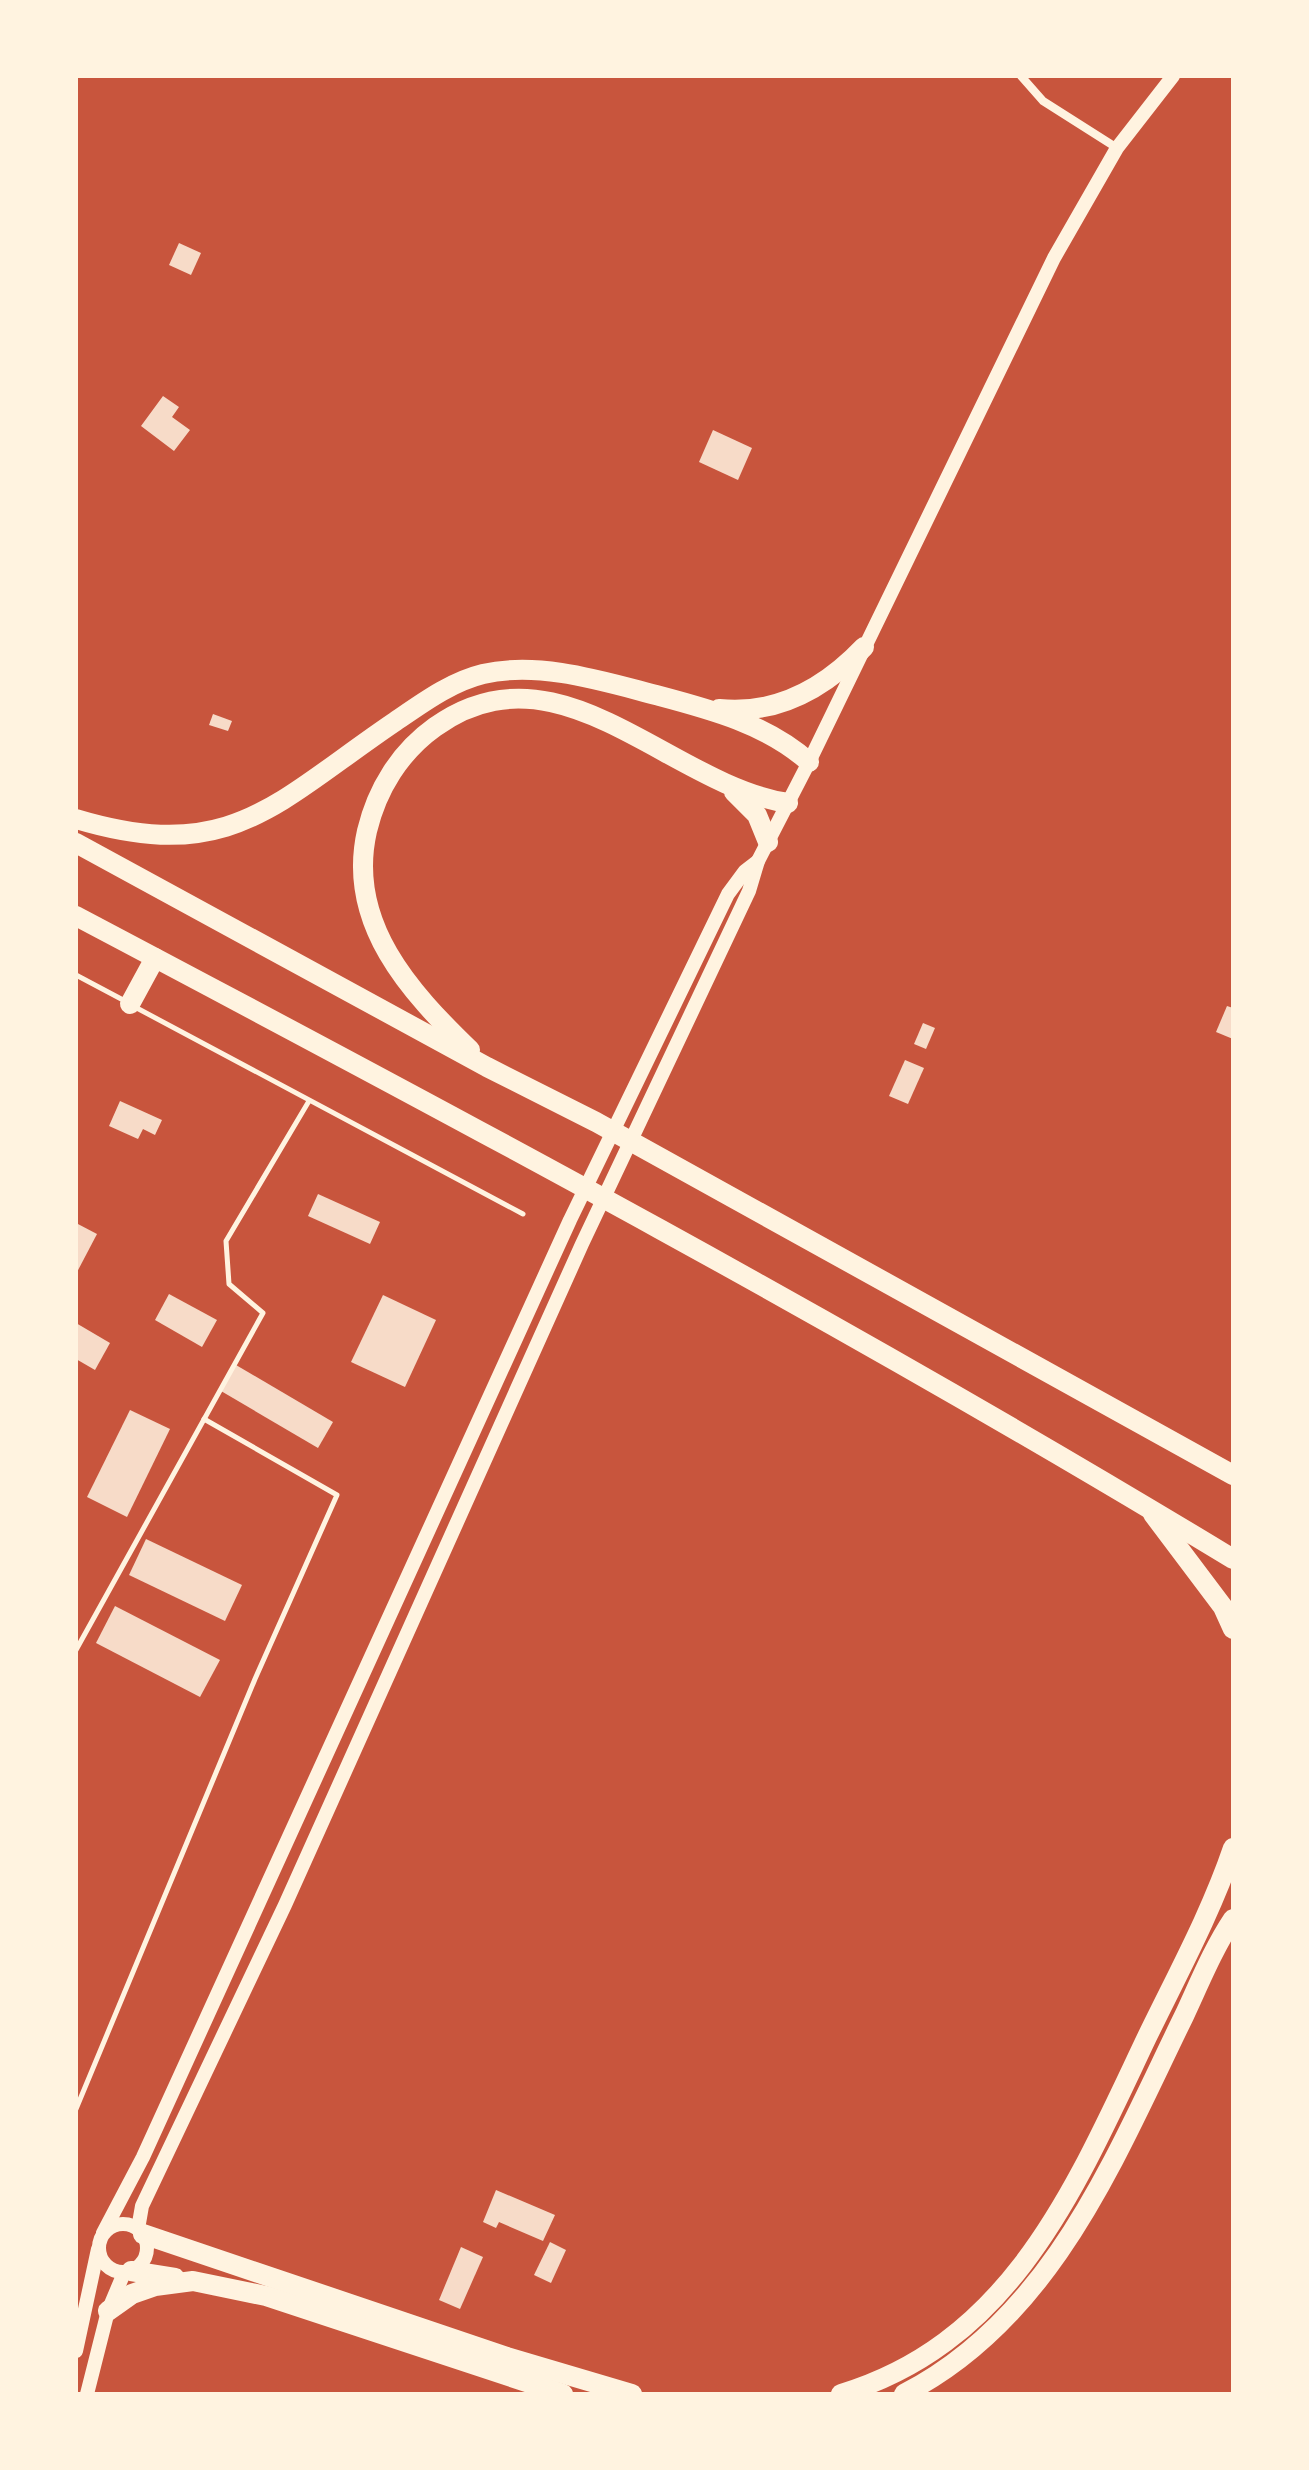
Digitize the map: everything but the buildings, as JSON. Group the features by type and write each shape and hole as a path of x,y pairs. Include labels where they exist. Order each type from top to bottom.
{"highway":[{"path":"76,819 151,836 196,836 225,829 263,812 309,783 438,693 482,674 522,670 547,672 701,707 731,710 791,700 818,687 864,647"},
{"path":"487,1067 404,983 379,942 365,891 364,844 373,807 393,768 426,733 452,714 488,703 528,699 551,701 593,714 729,786 758,797 788,803"},
{"path":"701,707 771,735 809,762"},
{"path":"729,786 757,815 768,842"},
{"path":"76,843 487,1067 596,1122 1233,1475"},
{"path":"76,916 568,1179 1233,1559"},
{"path":"130,1004 155,958"},
{"path":"1148,1508 1223,1607 1233,1629"},
{"path":"841,2394 887,2377 939,2348 1004,2290 1035,2251 1078,2179 1125,2084 1214,1898 1233,1848"},
{"path":"904,2394 941,2374 971,2350 1004,2321 1051,2267 1093,2196 1233,1919"},
{"path":"140,2231 507,2357 632,2394"},
{"path":"128,2272 266,2296 563,2394"},
{"path":"108,2311 143,2290 193,2281"}],"main road":[{"path":"87,2394 108,2311 128,2272 146,2256 140,2231 142,2206 285,1905 582,1244 749,891 758,861 1054,258 1117,148 1173,76"},
{"path":"76,2351 103,2233 143,2157 570,1220 728,894 745,871 758,861"},
{"path":"103,2233 123,2224 140,2231"},
{"path":"98,2249 104,2264 128,2272"}],"street":[{"path":"1021,76 1043,101 1117,148"}],"lane":[{"path":"76,975 523,1214"},
{"path":"76,1650 263,1313 229,1284 226,1241 309,1101"},
{"path":"76,2109 237,1722 337,1495 204,1419"}]}
